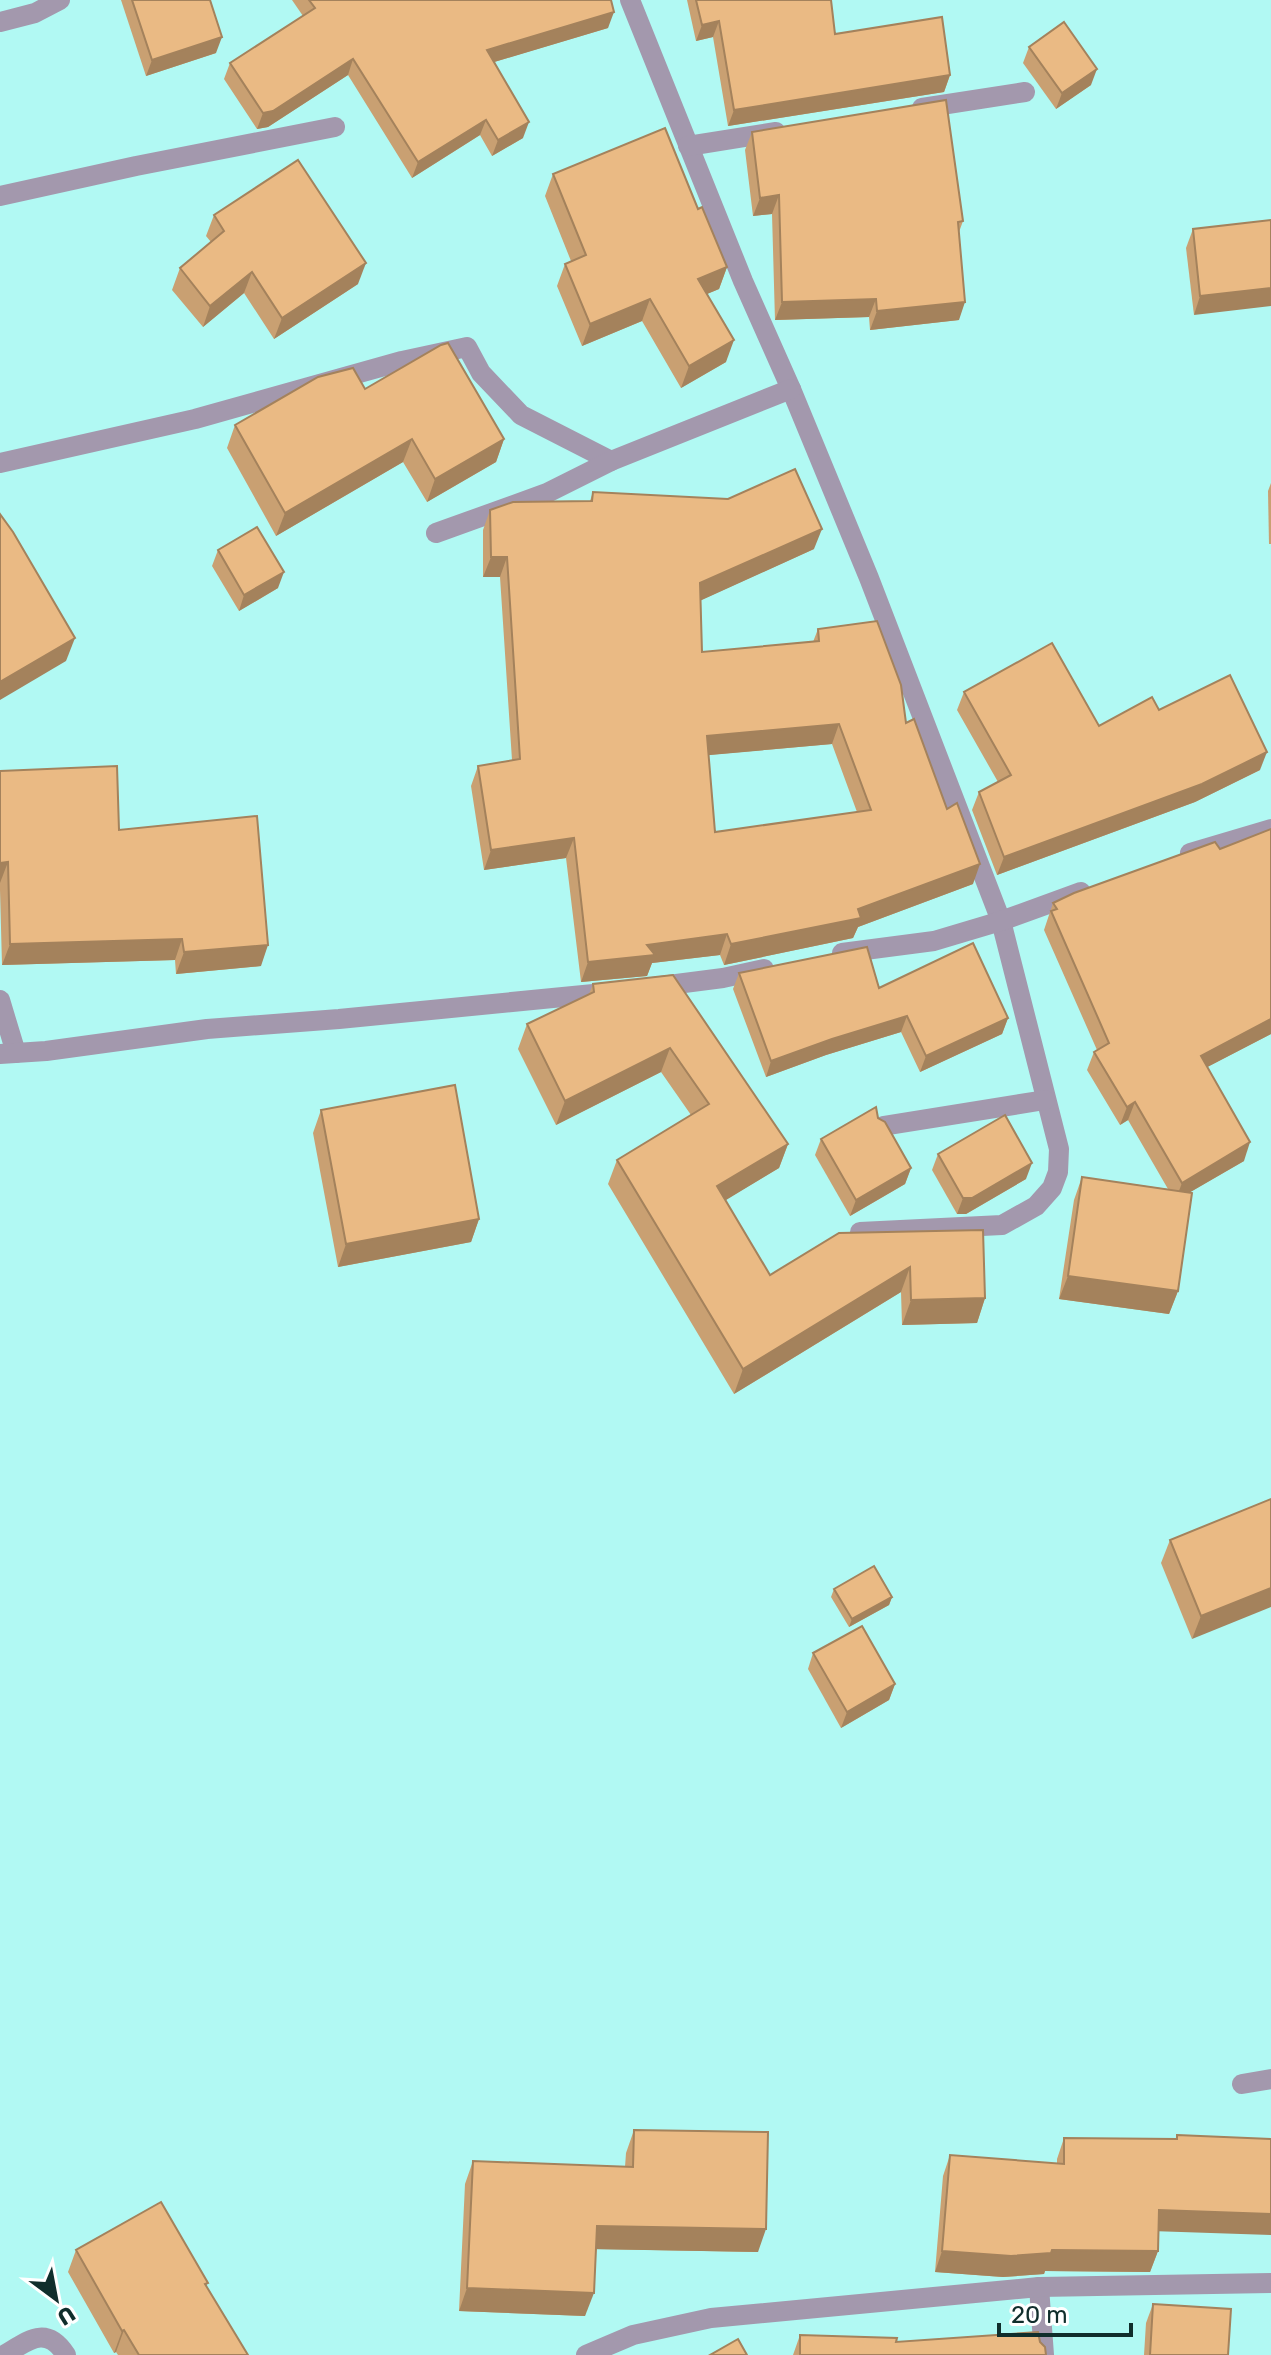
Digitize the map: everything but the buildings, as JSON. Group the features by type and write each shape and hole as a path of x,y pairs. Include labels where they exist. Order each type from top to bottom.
{"street":[{"path":"0,22 35,13 60,0"},
{"path":"630,0 743,281 869,578 1001,921 1059,1149 1058,1172 1052,1188 1036,1206 1002,1225 860,1232"},
{"path":"903,112 1025,92"},
{"path":"0,196 335,127"},
{"path":"688,146 795,129"},
{"path":"0,463 195,419 402,361 467,347 481,373 521,415 611,461"},
{"path":"436,533 547,493 611,461 791,389"},
{"path":"1176,858 1271,829"},
{"path":"830,955 934,941 1094,888"},
{"path":"0,1000 8,1054 207,1029 638,990 723,978 784,965"},
{"path":"883,1126 1045,1100"},
{"path":"1242,2084 1271,2079"},
{"path":"586,2355 633,2335 711,2318 1039,2287 1271,2283"},
{"path":"1039,2287 1044,2355"},
{"path":"4,2355 35,2337 45,2337 56,2343 66,2355"}]}
